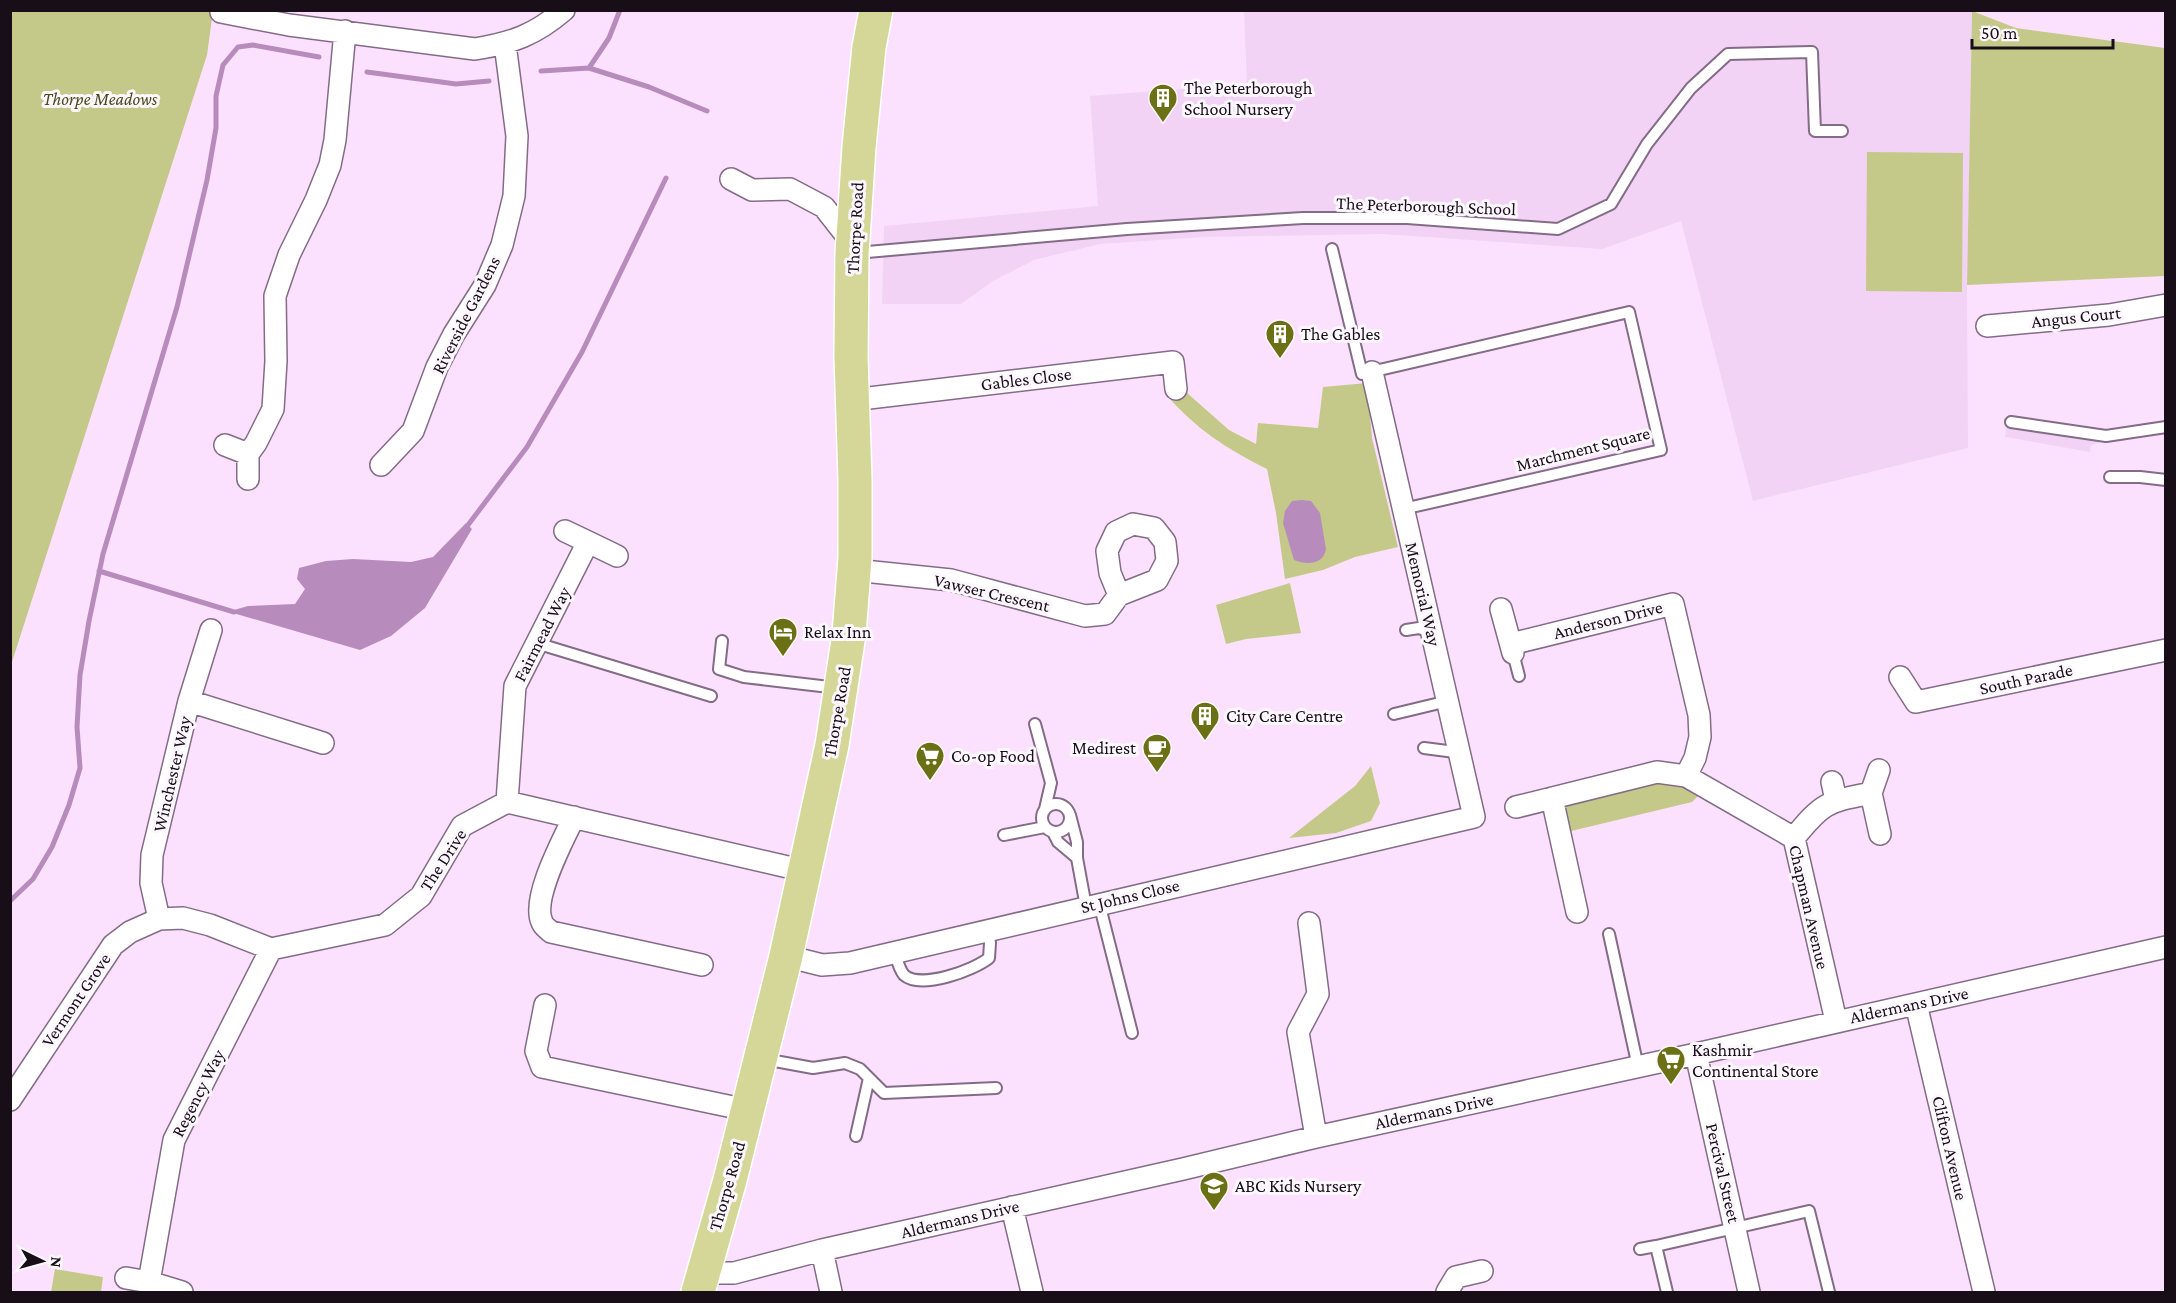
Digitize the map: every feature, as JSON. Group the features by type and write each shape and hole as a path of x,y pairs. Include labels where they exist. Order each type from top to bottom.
{"main road":[{"name":"Thorpe Road","path":"701,1283 786,956 832,745 842,688 854,570 853,249 859,147 869,47 876,10"}],"street":[{"path":"221,12 246,13 289,24 475,49 505,44 544,28 564,10"},
{"path":"248,479 248,454 273,409 276,361 275,296 289,255 330,165 336,140 345,31"},
{"name":"Riverside Gardens","path":"381,465 413,431 438,367 454,334 485,285 502,245 514,196 517,136 505,44"},
{"path":"731,179 752,190 790,189 824,207 853,249"},
{"name":"Angus Court","path":"1987,326 2109,315 2166,305"},
{"name":"Gables Close","path":"852,400 1173,362 1176,389"},
{"name":"Memorial Way","path":"1372,372 1403,509 1424,622 1448,701 1474,817"},
{"path":"225,445 248,454"},
{"path":"565,531 617,556"},
{"name":"Fairmead Way","path":"507,802 514,686 588,542"},
{"name":"Vawser Crescent","path":"854,570 951,580 1085,616 1105,614 1119,595"},
{"name":"Anderson Drive","path":"1512,649 1673,604 1700,715 1700,737 1695,758 1686,776"},
{"path":"1501,609 1512,649"},
{"name":"Winchester Way","path":"159,919 151,884 152,855 189,701 211,630"},
{"name":"South Parade","path":"1900,677 1916,702 2166,650"},
{"path":"189,701 323,743"},
{"path":"1879,770 1871,793 1880,834"},
{"name":"Chapman Avenue","path":"1516,807 1658,772 1686,776 1794,838 1836,1021"},
{"path":"1794,838 1834,791 1871,793"},
{"path":"1552,798 1577,912"},
{"path":"507,802 805,871"},
{"name":"The Drive","path":"271,948 385,925 422,896 462,826 507,802"},
{"name":"St Johns Close","path":"786,956 822,965 850,963 1474,817"},
{"path":"574,818 554,859 538,906 542,924 551,932 702,965"},
{"path":"159,919 192,920 271,948"},
{"name":"Vermont Grove","path":"10,1100 113,945 129,933 159,919"},
{"path":"1309,923 1318,994 1298,1032 1316,1137"},
{"name":"Aldermans Drive","path":"701,1283 822,1250 2166,947"},
{"name":"Regency Way","path":"149,1282 174,1140 271,948"},
{"name":"Clifton Avenue","path":"1916,1004 1984,1293"},
{"path":"545,1005 536,1051 542,1066 747,1110"},
{"name":"Percival Street","path":"1696,1054 1749,1293"},
{"path":"1012,1207 1032,1293"},
{"path":"822,1250 831,1293"},
{"path":"1448,1293 1456,1277 1482,1271"},
{"path":"126,1278 182,1292"}],"lane":[{"name":"The Peterborough School","path":"853,249 1303,218 1407,218 1558,229 1611,204 1655,134 1691,88 1728,54 1812,52 1815,131 1842,131"},
{"path":"1332,249 1362,374 1372,372"},
{"name":"Marchment Square","path":"1372,372 1629,312 1661,450 1403,509"},
{"path":"2011,422 2106,436 2166,427"},
{"path":"2110,477 2166,480"},
{"path":"1406,630 1419,627 1424,622"},
{"path":"722,641 719,669 744,677 842,688"},
{"path":"537,644 711,696"},
{"path":"1512,649 1519,676"},
{"path":"1394,714 1448,701"},
{"path":"1035,724 1051,783 1068,811 1077,842 1077,858 1132,1033"},
{"path":"1051,783 1047,822 1058,842 1077,858"},
{"path":"1047,822 1053,804 1068,811"},
{"path":"1047,822 1058,832 1066,828 1069,825 1068,811"},
{"path":"895,953 904,974 912,979 920,980 957,974 979,966 989,958 988,930"},
{"path":"1609,934 1638,1067"},
{"path":"760,1059 813,1068 845,1063 860,1069 884,1093 996,1088"},
{"path":"856,1136 869,1078"},
{"path":"1640,1249 1809,1211 1829,1293"},
{"path":"1656,1246 1667,1293"}],"shaded area":[{"path":"1244,11 1972,11 1967,285 1968,448 1753,501 1681,221 1602,249 1382,234 1204,237 1100,244 1034,260 993,281 961,304 882,304 884,226 1098,206 1090,96 1247,84"},
{"path":"2008,416 2106,430 2105,441 2091,445 2090,452 2005,437"},
{"path":"1292,501 1311,501 1320,513 1326,549 1322,558 1314,562 1304,563 1294,560 1283,523 1285,511"},
{"path":"466,523 472,529 425,608 391,636 360,650 233,613 234,610 248,606 295,604 305,589 297,579 299,568 326,561 353,559 411,562 433,557"}],"green space":[{"name":"Thorpe Meadows","path":"10,11 213,11 207,55 11,665"},
{"path":"1972,11 2016,28 2165,48 2165,276 1967,285"},
{"path":"1867,152 1963,153 1962,292 1866,291"},
{"path":"1367,383 1372,438 1398,547 1355,557 1323,570 1285,579 1267,469 1212,437 1188,417 1165,393 1186,392 1229,430 1256,444 1258,423 1318,428 1323,387"},
{"path":"1290,583 1301,633 1246,639 1226,644 1216,605"},
{"path":"1371,766 1380,803 1371,821 1336,833 1289,838 1355,786"},
{"path":"1657,775 1704,790 1692,802 1563,833 1556,801"},
{"path":"55,1269 103,1277 101,1292 51,1292"}],"waterway":[{"path":"541,71 589,68 609,38 620,10"},
{"path":"10,901 33,879 52,847 69,805 80,768 77,727 80,675 89,621 103,554 177,307 207,180 216,128 216,96 223,65 238,47 253,45 319,57"},
{"path":"589,68 649,87 707,111"},
{"path":"367,72 456,84 489,81"},
{"path":"468,525 527,447 582,352 666,178"},
{"path":"99,571 234,612"}],"place":[{"name":"The Peterborough School Nursery","path":"1163,124"},
{"name":"The Gables","path":"1280,360"},
{"name":"Relax Inn","path":"783,658"},
{"name":"City Care Centre","path":"1205,742"},
{"name":"Medirest","path":"1157,774"},
{"name":"Co-op Food","path":"930,782"},
{"name":"Kashmir Continental Store","path":"1671,1086"},
{"name":"ABC Kids Nursery","path":"1214,1212"}]}
